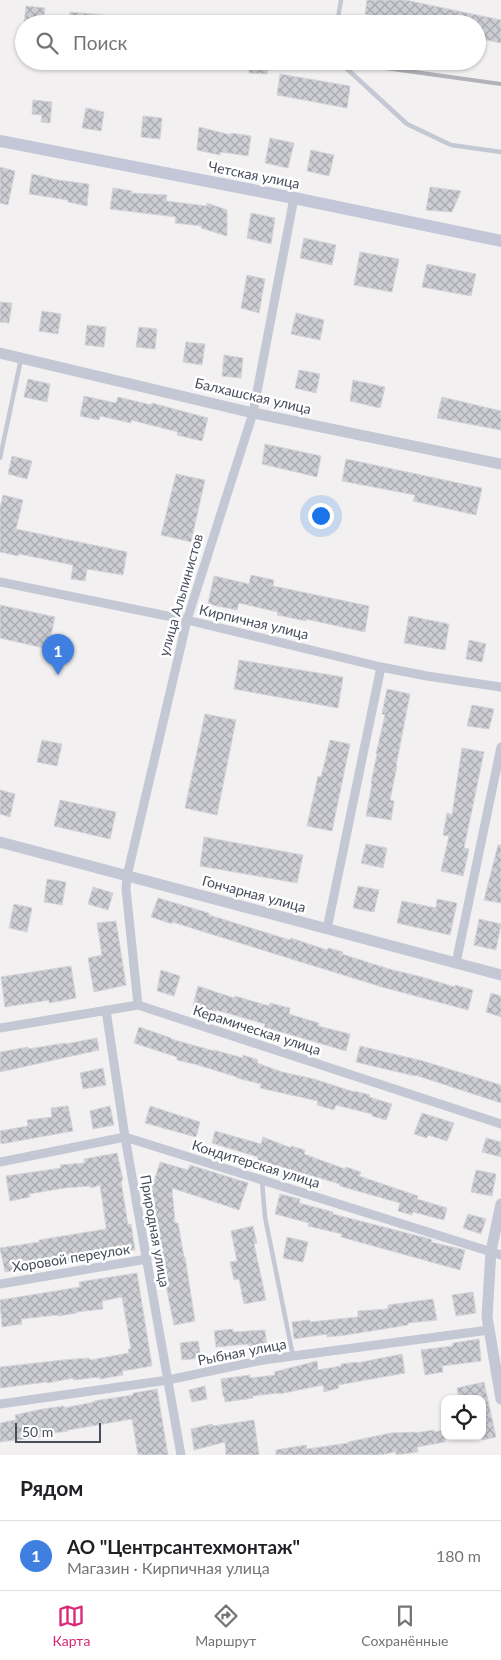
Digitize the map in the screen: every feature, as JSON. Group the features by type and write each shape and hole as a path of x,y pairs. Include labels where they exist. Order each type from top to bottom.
{"main road":[{"name":"Четская улица","path":"0,141 294,198 501,241"}],"street":[{"name":"улица Альпинистов","path":"138,1005 126,889 127,876 187,620 253,413 294,198"},
{"name":"Балхашская улица","path":"0,353 253,413 501,464"},
{"name":"Кирпичная улица","path":"0,582 187,620 427,676 501,687"},
{"path":"327,930 382,666"},
{"path":"456,963 501,747"},
{"name":"Гончарная улица","path":"0,842 501,975"},
{"name":"Керамическая улица","path":"0,1028 138,1005 501,1124"},
{"name":"Природная улица","path":"106,1010 125,1137 181,1455"},
{"name":"Кондитерская улица","path":"0,1162 125,1137 496,1253"},
{"path":"501,1204 487,1317 501,1399"},
{"name":"Хоровой переулок","path":"0,1284 146,1260"},
{"name":"Рыбная улица","path":"0,1404 168,1380 263,1360 489,1330"}],"lane":[{"path":"338,15 341,0"},
{"path":"348,70 407,124 451,145 501,152"},
{"path":"0,458 21,357"},
{"path":"262,1180 265,1217 293,1356"}],"building":[{"path":"367,0 405,0 477,15 370,15 365,14"},
{"path":"26,6 45,8 44,15 25,15"},
{"path":"70,12 102,15 70,15"},
{"path":"486,17 501,20 501,43 486,40"},
{"path":"249,70 267,70 267,74 249,73"},
{"path":"280,74 350,86 347,108 277,95"},
{"path":"33,100 52,102 50,123 41,122 42,115 32,114"},
{"path":"86,108 104,112 101,131 82,128"},
{"path":"143,116 162,118 160,139 141,137"},
{"path":"199,127 231,135 231,133 251,136 248,156 221,152 220,155 197,150"},
{"path":"270,138 294,143 288,168 265,163"},
{"path":"311,150 334,155 329,176 307,171"},
{"path":"0,167 15,171 8,205 0,203"},
{"path":"32,174 89,184 87,206 68,202 68,200 29,194"},
{"path":"430,187 461,191 452,212 426,210"},
{"path":"113,188 132,191 131,193 167,195 166,201 207,206 207,203 227,210 227,236 201,228 202,226 175,223 176,217 110,209"},
{"path":"251,213 275,218 271,244 247,238"},
{"path":"304,238 336,245 332,265 300,258"},
{"path":"360,252 399,259 392,292 354,285"},
{"path":"427,264 476,274 471,296 422,287"},
{"path":"247,275 265,279 259,313 241,308"},
{"path":"0,302 12,303 9,323 0,322"},
{"path":"42,311 61,314 58,334 39,331"},
{"path":"296,313 324,320 320,340 291,334"},
{"path":"87,325 106,327 104,347 85,345"},
{"path":"139,327 157,329 155,349 136,347"},
{"path":"186,342 205,344 202,365 183,362"},
{"path":"224,355 243,358 241,378 222,376"},
{"path":"299,370 320,374 316,393 295,388"},
{"path":"28,379 50,384 47,402 24,397"},
{"path":"353,380 385,387 380,408 350,401"},
{"path":"84,396 116,403 118,397 151,405 152,403 208,418 202,441 177,435 178,432 131,420 131,423 100,416 99,420 80,416"},
{"path":"442,397 501,411 501,430 437,418"},
{"path":"265,444 321,456 317,477 262,464"},
{"path":"12,456 32,461 27,479 8,474"},
{"path":"346,459 482,488 476,515 413,501 415,495 342,481"},
{"path":"176,474 205,480 191,542 161,535"},
{"path":"3,495 23,500 16,529 127,552 123,575 87,569 85,581 71,579 73,565 0,552 0,508"},
{"path":"251,575 274,580 273,586 369,606 365,632 306,619 306,621 277,615 278,612 239,603 237,610 208,604 214,576 249,584"},
{"path":"0,605 55,617 48,649 0,638"},
{"path":"409,616 449,624 445,650 404,643"},
{"path":"469,640 486,644 482,662 466,659"},
{"path":"239,660 343,677 338,708 234,689"},
{"path":"387,689 410,694 390,800 394,801 391,820 366,816 376,754 385,715 382,714"},
{"path":"472,705 494,709 489,729 467,726"},
{"path":"205,714 236,720 217,815 185,808"},
{"path":"42,740 62,744 57,766 37,762"},
{"path":"330,740 350,744 332,831 307,826 318,776 321,777"},
{"path":"462,748 484,752 464,848 469,849 463,876 441,871 449,836 443,835 447,813 452,815"},
{"path":"0,790 15,794 10,817 0,814"},
{"path":"60,800 116,812 110,839 54,826"},
{"path":"204,837 303,855 297,883 200,866"},
{"path":"366,844 387,848 383,868 361,863"},
{"path":"498,845 501,845 501,903 484,900"},
{"path":"47,879 66,882 62,905 44,902"},
{"path":"358,886 379,890 374,912 353,908"},
{"path":"93,887 113,893 108,910 88,904"},
{"path":"158,898 290,940 291,938 327,950 328,948 343,952 342,954 389,969 473,990 468,1010 382,987 151,917"},
{"path":"437,899 457,903 450,935 397,923 402,901 436,908"},
{"path":"14,904 32,908 27,932 9,928"},
{"path":"479,919 501,924 496,950 474,945"},
{"path":"116,921 126,985 94,992 88,958 102,955 97,923"},
{"path":"71,966 76,998 49,1003 49,1000 5,1007 1,977"},
{"path":"161,970 180,976 174,996 157,991"},
{"path":"198,986 234,998 235,996 269,1006 270,1003 290,1008 289,1014 319,1023 318,1026 350,1034 346,1051 264,1027 265,1024 216,1010 215,1012 193,1006"},
{"path":"491,993 501,996 501,1017 486,1012"},
{"path":"139,1027 171,1039 214,1051 243,1058 243,1055 258,1060 257,1063 282,1072 370,1095 369,1097 392,1104 386,1120 372,1116 372,1114 336,1105 334,1110 317,1105 318,1101 260,1088 261,1084 177,1060 177,1057 134,1043"},
{"path":"97,1038 99,1050 0,1072 0,1052"},
{"path":"360,1046 423,1061 501,1085 501,1103 415,1075 356,1062"},
{"path":"103,1068 106,1085 83,1089 80,1073"},
{"path":"68,1106 73,1131 1,1144 0,1131 28,1126 27,1120 52,1117 51,1108"},
{"path":"110,1106 114,1125 93,1129 90,1111"},
{"path":"150,1106 200,1122 196,1137 145,1123"},
{"path":"422,1113 454,1123 447,1141 428,1135 427,1138 414,1134"},
{"path":"215,1131 261,1144 263,1137 291,1148 291,1146 305,1150 304,1154 345,1169 346,1167 361,1172 359,1176 418,1196 417,1199 447,1208 444,1220 413,1212 412,1215 398,1211 400,1203 257,1160 258,1157 212,1143"},
{"path":"486,1138 501,1142 501,1157 482,1152"},
{"path":"117,1153 123,1180 121,1181 128,1225 131,1224 135,1250 100,1254 73,1259 73,1262 5,1272 0,1248 106,1229 100,1185 91,1188 90,1186 64,1188 29,1194 30,1197 10,1201 6,1176 61,1168 60,1165 85,1163 84,1159"},
{"path":"160,1162 188,1170 190,1165 248,1183 239,1210 172,1188 175,1223 178,1223 185,1257 195,1321 174,1325 150,1195"},
{"path":"476,1170 496,1174 492,1196 471,1192"},
{"path":"280,1194 300,1199 299,1203 333,1212 333,1214 465,1250 460,1270 341,1237 342,1234 308,1226 309,1223 275,1214"},
{"path":"468,1214 486,1219 481,1234 463,1228"},
{"path":"253,1226 257,1243 254,1244 266,1300 244,1304 239,1279 234,1280 230,1262 237,1261 231,1231"},
{"path":"287,1237 308,1242 303,1262 283,1258"},
{"path":"137,1273 152,1366 122,1371 123,1375 100,1379 99,1377 74,1380 73,1378 0,1388 0,1367 63,1360 89,1358 90,1360 129,1353 128,1349 131,1349 122,1297 102,1301 103,1309 58,1316 21,1319 22,1324 2,1327 0,1300 80,1287 79,1282"},
{"path":"473,1292 476,1313 456,1316 452,1295"},
{"path":"433,1299 437,1320 408,1323 408,1325 346,1335 327,1337 327,1334 294,1339 292,1322 358,1317 358,1311 388,1309 388,1305"},
{"path":"233,1329 233,1332 265,1330 267,1346 249,1348 248,1344 216,1347 214,1331"},
{"path":"479,1339 481,1361 442,1366 443,1372 425,1375 421,1350 453,1346 453,1343"},
{"path":"198,1341 201,1358 182,1360 180,1343"},
{"path":"402,1354 405,1373 338,1385 339,1388 324,1392 323,1385 225,1402 223,1396 221,1379 250,1375 250,1378 275,1375 274,1372 317,1361 318,1370 341,1366 341,1364 357,1363"},
{"path":"484,1382 496,1437 486,1439 486,1395 458,1395 457,1388"},
{"path":"205,1386 207,1399 192,1402 189,1390"},
{"path":"157,1389 168,1455 138,1455 132,1419 40,1435 41,1437 0,1442 0,1423 16,1420 15,1415 64,1406 64,1408"},
{"path":"254,1420 259,1455 226,1455 225,1442 194,1450 191,1429 212,1424 213,1426"},
{"path":"441,1431 441,1440 445,1440 445,1442 417,1447 418,1452 396,1455 396,1452 379,1455 276,1455 276,1450 306,1445 307,1449 348,1443 391,1433"}],"railway":[{"path":"400,70 501,84"}],"place":[{"name":"АО \"Центрсантехмонтаж\"","path":"58,675"}]}
